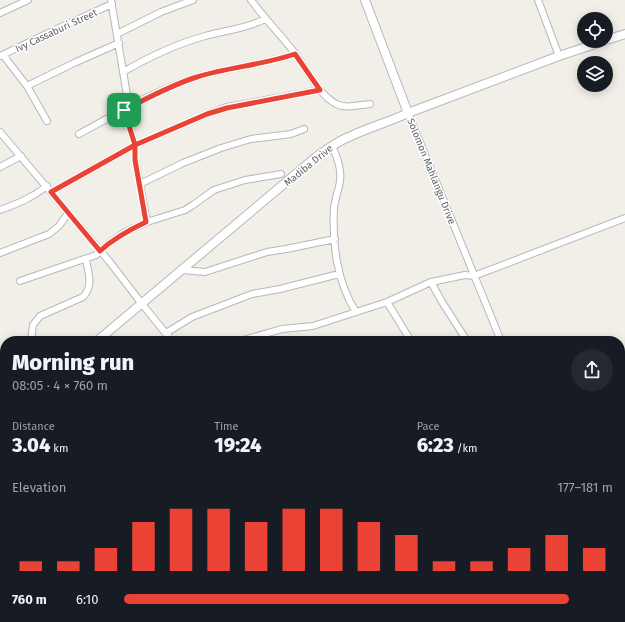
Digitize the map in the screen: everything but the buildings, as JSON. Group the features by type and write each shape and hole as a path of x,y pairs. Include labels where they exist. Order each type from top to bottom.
{"street":[{"path":"0,13 28,0"},
{"path":"117,34 161,12 193,0"},
{"path":"251,0 295,54 320,90 332,101 345,106 370,104"},
{"name":"Solomon Mahlangu Drive","path":"365,0 408,113 500,336"},
{"path":"538,0 559,56"},
{"path":"111,2 128,101 124,110 135,145 135,160 146,222"},
{"name":"Ivy Cassaburi Street","path":"1,56 111,2"},
{"path":"123,72 158,53 193,40 243,28 265,19"},
{"name":"Madiba Drive","path":"613,38 625,34"},
{"path":"27,86 74,63 119,44"},
{"name":"Madiba Drive","path":"103,336 332,145 351,135 391,121 408,113 584,48"},
{"path":"79,134 168,88 197,77 268,62 295,54"},
{"path":"1,56 27,86 47,122"},
{"path":"0,210 49,189 135,145 192,119 217,110 320,90"},
{"path":"140,184 182,163 221,148 250,139 291,134 304,128"},
{"path":"0,132 49,189 168,336"},
{"path":"332,145 341,173 335,201 335,239 339,274 343,288 356,312"},
{"path":"0,167 21,156"},
{"path":"20,281 86,259 100,251 125,232 146,222 185,210 214,190 245,180 281,174"},
{"path":"0,253 50,234 59,226 68,213"},
{"path":"258,336 282,329 313,326 387,302 432,282 465,275 474,276 625,218"},
{"path":"182,270 204,272 267,252 335,239"},
{"path":"32,336 33,325 40,316 83,297 87,293 90,288 90,282 86,259"},
{"path":"166,333 192,317 252,294 280,289 339,274"},
{"path":"432,282 442,302 464,336"},
{"path":"387,302 408,336"}],"route":[{"path":"124,110 135,145 135,160 146,222 125,232 100,251 51,192 86,171 101,165 135,145 192,119 217,110 320,90 295,54 268,62 197,77 158,92 124,110"}]}
